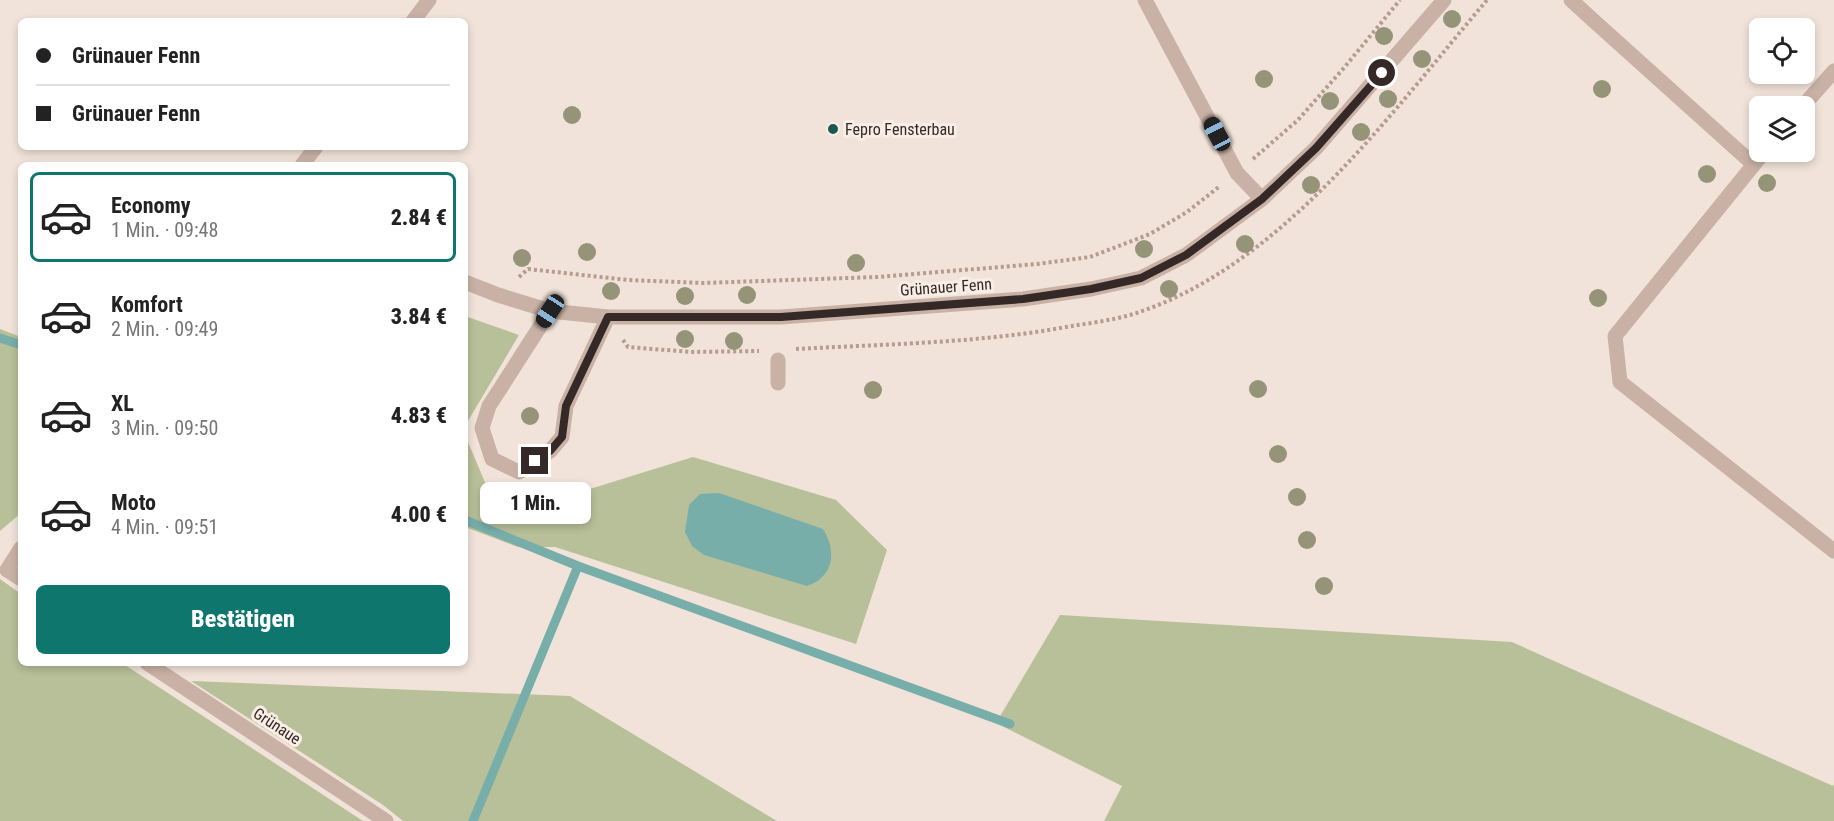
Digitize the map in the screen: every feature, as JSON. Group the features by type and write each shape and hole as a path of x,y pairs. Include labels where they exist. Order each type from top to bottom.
{"street":[{"path":"415,18 429,0"},
{"path":"1145,0 1238,173 1262,199"},
{"name":"Grünauer Fenn","path":"468,283 550,311 608,317 781,317 1023,299 1091,289 1141,278 1186,255 1262,199 1316,148 1444,0"},
{"path":"1571,0 1753,164 1615,336 1620,382 1834,551"},
{"path":"1812,96 1834,71"},
{"path":"304,162 314,150"},
{"path":"550,311 489,406 482,428 492,459 519,472 550,451 562,437 566,406 608,317"},
{"path":"773,356 778,383"},
{"path":"18,553 8,570 18,577"},
{"name":"Grünaue","path":"152,666 386,821"}],"path":[{"path":"498,295 528,269 628,280 714,283 876,277 1036,264 1090,257 1150,234 1187,212 1238,173 1298,120 1400,0"},
{"path":"790,350 1023,335 1130,315 1193,289 1284,225 1340,173 1487,0"},
{"path":"608,317 628,347 773,356"}],"green space":[{"path":"468,317 519,335 468,421"},
{"path":"0,329 18,336 18,516 0,531"},
{"path":"468,442 487,487 564,497 693,457 836,500 887,550 856,644 555,547 518,547 468,528"},
{"path":"0,579 18,592 18,666 127,666 363,821 0,821"},
{"path":"1060,615 1512,642 1833,786 1834,784 1834,821 1104,821 1122,786 996,723"},
{"path":"191,681 570,696 777,821 403,821 383,805"}],"water":[{"path":"719,493 823,529 831,554 828,570 816,582 807,586 704,555 692,546 685,532 689,505 700,494"}],"waterway":[{"path":"0,338 18,344"},
{"path":"468,521 578,566 1010,724"},
{"path":"473,821 578,566"}],"place":[{"name":"Fepro Fensterbau","path":"833,129"}],"route":[{"path":"535,461 550,451 562,437 566,406 608,317 781,317 1023,299 1091,289 1141,278 1186,255 1262,199 1316,148 1382,73"}]}
